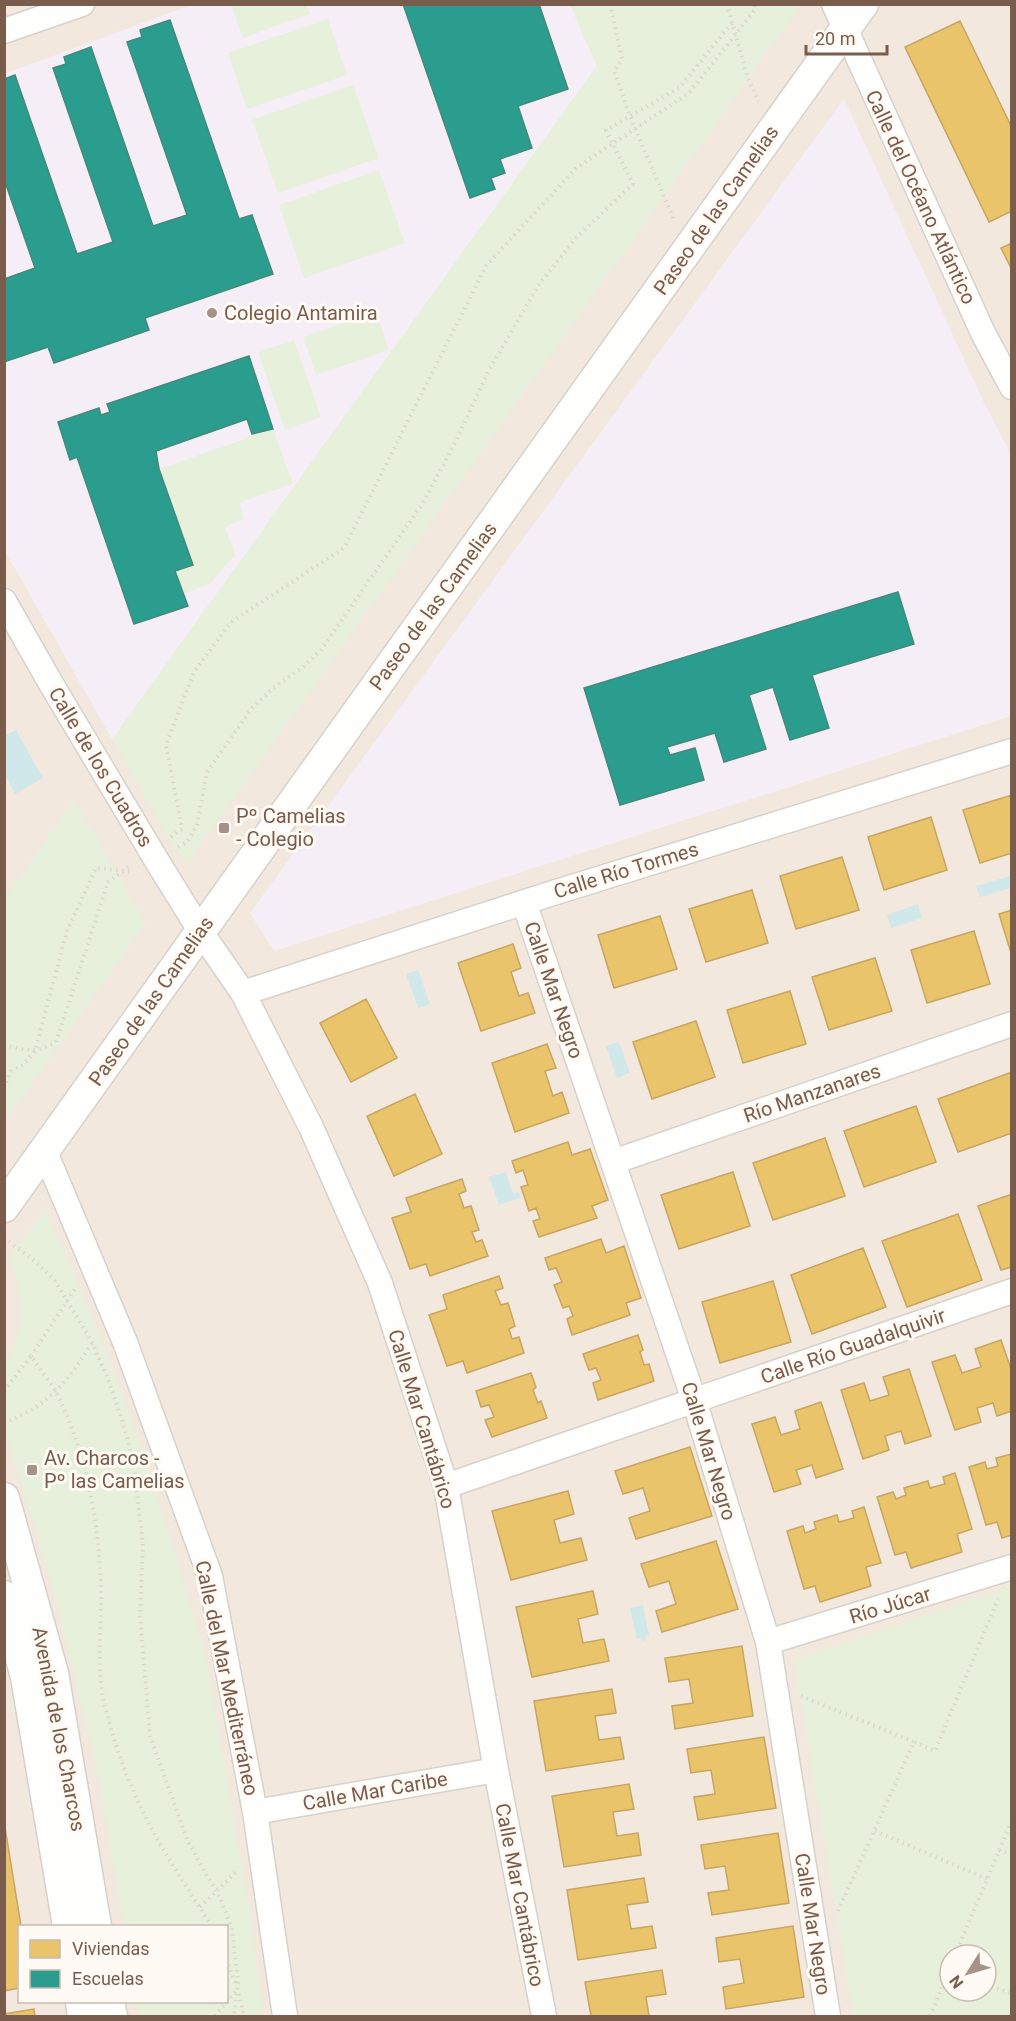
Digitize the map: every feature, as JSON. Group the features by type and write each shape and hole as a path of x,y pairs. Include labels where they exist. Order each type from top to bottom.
{"street":[{"path":"4,31 82,4"},
{"name":"Paseo de las Camelias","path":"4,1207 45,1152 196,922 679,228 764,110 844,11"},
{"name":"Paseo de las Camelias","path":"4,1175 196,922 844,11"},
{"name":"Calle del Océano Atlántico","path":"844,11 983,333 1011,387"},
{"name":"Calle de los Cuadros","path":"4,601 50,682 196,922"},
{"name":"Calle Río Tormes","path":"243,993 524,902 1011,751"},
{"name":"Calle Mar Negro","path":"524,902 694,1400 768,1642 828,2016"},
{"name":"Calle Mar Cantábrico","path":"196,922 243,993 310,1127 380,1283 446,1486 496,1770 544,2016"},
{"name":"Río Manzanares","path":"614,1162 1011,1024"},
{"name":"Calle del Mar Mediterráneo","path":"45,1152 125,1342 210,1576 255,1812 285,2016"},
{"name":"Calle Río Guadalquivir","path":"446,1486 1011,1291"},
{"name":"Avenida de los Charcos","path":"4,1498 52,1672 96,1925"},
{"name":"Río Júcar","path":"768,1642 1011,1567"},
{"name":"Avenida de los Charcos","path":"4,1596 26,1677 68,1925"},
{"name":"Calle Mar Caribe","path":"255,1812 496,1770"}],"path":[{"path":"610,4 622,59 614,71 663,197 679,228"},
{"path":"727,4 748,79 764,110"},
{"path":"4,1088 11,1071 22,1065 35,1052 56,1042 108,882 182,829 166,745 194,672 231,622 344,548 486,266 576,168 689,93 754,11 755,4"},
{"path":"175,849 187,842 197,825 207,772 252,708 321,650 423,503 457,439 489,370 538,286 575,239 633,184 606,130 679,88 732,22"},
{"path":"35,1052 67,931 96,868 140,873"},
{"path":"4,1045 35,1052"},
{"path":"4,1238 35,1261 55,1281 92,1342 108,1379 133,1460 143,1544 140,1616 150,1736 188,1842 221,1900 232,1929 238,1989 244,2016"},
{"path":"4,1391 31,1356 67,1300 93,1267"},
{"path":"4,1423 28,1413 56,1392 68,1380 92,1342"},
{"path":"31,1356 56,1392 73,1430 97,1522 103,1695 114,1740 131,1785 153,1832 210,1925"},
{"path":"775,1685 935,1751 1011,1567"},
{"path":"837,1914 914,1742"},
{"path":"960,1943 1011,1820"},
{"path":"874,1831 987,1879"},
{"path":"200,1907 260,1849"},
{"path":"999,1850 1011,1855"},
{"path":"228,1964 238,1989 234,2016"},
{"path":"228,2001 238,1989"},
{"path":"930,2016 938,1997"},
{"path":"215,2016 226,2003"}],"shaded area":[{"name":"Colegio Antamira","path":"194,4 570,5 597,66 112,739 5,551 4,74"},
{"path":"5,5 1011,5 1011,2016 5,2016"},
{"path":"844,99 985,405 1011,455 1011,716 274,951 250,913"}],"green space":[{"path":"231,5 306,5 310,14 243,38"},
{"path":"570,5 801,5 188,863 175,849 112,739 597,66"},
{"path":"328,19 347,75 247,109 228,53"},
{"path":"353,85 379,158 278,193 252,120"},
{"path":"379,170 405,243 304,278 279,205"},
{"path":"376,312 389,350 316,375 303,337"},
{"path":"294,340 321,417 285,430 258,352"},
{"path":"273,429 293,484 239,503 244,519 225,527 235,555 210,584 183,594 175,571 193,564 159,469"},
{"path":"74,799 146,923 5,1122 5,899"},
{"path":"45,1211 82,1292 115,1374 150,1474 205,1653 245,1884 264,2016 139,2016 136,2003 228,2003 228,1925 124,1925 95,1760 55,1595 5,1430 5,1364 14,1352 21,1316 18,1284 11,1258 16,1247"},
{"path":"1011,1586 1011,2016 853,2016 794,1661"}],"water":[{"path":"16,730 43,778 15,794 5,775 4,736"},
{"path":"1010,876 1011,888 980,897 976,886"},
{"path":"918,904 922,918 891,928 887,915"},
{"path":"418,970 430,1004 418,1008 406,974"},
{"path":"619,1042 630,1073 617,1078 606,1046"},
{"path":"506,1172 513,1194 519,1192 521,1197 499,1205 489,1177"},
{"path":"643,1605 649,1636 646,1636 644,1642 641,1638 637,1639 630,1608"}],"building: Viviendas":[{"path":"960,21 1012,128 1012,211 989,222 905,47"},
{"path":"1012,243 1012,270 1001,248"},
{"path":"1012,795 1012,853 980,863 963,810"},
{"path":"931,817 947,870 884,890 868,837"},
{"path":"842,857 859,910 796,929 780,876"},
{"path":"752,890 768,943 706,962 689,909"},
{"path":"1012,910 1012,956 999,914"},
{"path":"660,916 677,969 614,988 598,935"},
{"path":"974,931 990,984 927,1003 911,950"},
{"path":"513,944 521,968 511,972 519,996 528,993 535,1013 481,1031 458,963"},
{"path":"875,958 892,1011 829,1030 812,977"},
{"path":"790,991 806,1044 743,1063 727,1010"},
{"path":"366,999 397,1058 351,1082 320,1023"},
{"path":"696,1021 715,1077 652,1099 633,1042"},
{"path":"547,1044 556,1068 545,1071 553,1096 562,1092 569,1113 515,1132 492,1063"},
{"path":"1012,1072 1012,1133 958,1152 938,1099"},
{"path":"415,1094 442,1154 394,1176 367,1116"},
{"path":"916,1106 936,1162 864,1187 844,1131"},
{"path":"825,1138 845,1196 773,1220 753,1163"},
{"path":"568,1142 572,1155 590,1149 608,1200 592,1206 597,1218 539,1237 533,1221 540,1219 536,1208 529,1211 521,1187 528,1185 523,1170 516,1173 512,1161"},
{"path":"733,1172 750,1226 679,1249 661,1195"},
{"path":"462,1179 466,1191 459,1194 464,1208 471,1206 479,1230 472,1232 476,1242 482,1240 488,1256 430,1276 426,1264 410,1269 392,1218 411,1212 406,1198"},
{"path":"1012,1194 1012,1267 1001,1270 978,1206"},
{"path":"958,1214 982,1280 907,1307 882,1241"},
{"path":"601,1239 606,1253 624,1246 641,1298 626,1303 630,1315 572,1335 567,1319 573,1316 569,1306 563,1308 554,1285 562,1282 556,1268 549,1270 545,1258"},
{"path":"863,1248 886,1307 812,1334 791,1275"},
{"path":"499,1276 503,1288 495,1291 501,1305 508,1303 515,1326 509,1329 512,1339 519,1337 524,1353 467,1373 463,1361 447,1366 429,1315 447,1309 443,1295"},
{"path":"773,1281 791,1342 720,1363 702,1302"},
{"path":"638,1335 643,1350 640,1352 644,1365 649,1364 654,1381 598,1400 593,1383 601,1380 596,1368 589,1370 583,1354"},
{"path":"1001,1340 1012,1372 1012,1411 997,1416 993,1403 977,1408 981,1422 955,1430 932,1362 955,1355 962,1373 981,1367 975,1349"},
{"path":"909,1369 931,1436 905,1444 901,1431 885,1436 889,1450 863,1459 841,1390 864,1383 870,1401 889,1395 883,1377"},
{"path":"531,1373 536,1387 533,1390 538,1403 541,1401 547,1418 492,1437 485,1420 494,1417 489,1405 481,1407 476,1391"},
{"path":"821,1402 843,1469 816,1478 812,1465 796,1470 801,1484 774,1492 752,1424 775,1417 781,1435 800,1429 795,1411"},
{"path":"690,1447 712,1516 636,1539 629,1518 650,1511 643,1488 623,1494 615,1471"},
{"path":"1012,1454 1012,1535 1002,1538 997,1522 986,1525 969,1467 985,1462 987,1469 998,1466 996,1458"},
{"path":"955,1473 972,1529 957,1534 962,1552 911,1568 906,1552 895,1555 877,1497 893,1492 896,1499 906,1495 904,1488 928,1481 930,1488 945,1484 943,1477"},
{"path":"568,1491 574,1514 554,1520 560,1543 581,1538 587,1560 511,1580 492,1511"},
{"path":"864,1507 881,1563 866,1567 871,1586 820,1602 815,1586 804,1589 787,1531 803,1526 805,1533 816,1529 814,1522 837,1515 839,1522 854,1518 852,1511"},
{"path":"716,1541 738,1609 662,1632 656,1611 676,1604 669,1581 649,1587 641,1564"},
{"path":"593,1591 598,1614 578,1619 583,1643 604,1639 609,1661 532,1677 516,1607"},
{"path":"742,1646 753,1716 675,1729 672,1706 693,1703 689,1679 669,1682 665,1658"},
{"path":"612,1689 616,1713 595,1716 599,1740 620,1737 624,1759 546,1771 534,1701"},
{"path":"764,1737 776,1808 698,1820 694,1797 715,1794 711,1770 691,1773 687,1749"},
{"path":"629,1784 634,1809 613,1812 617,1836 638,1833 641,1855 564,1867 552,1796"},
{"path":"4,1821 21,1925 18,1925 18,1988 4,1991"},
{"path":"778,1833 789,1903 712,1915 708,1893 729,1890 725,1866 705,1869 701,1845"},
{"path":"644,1878 648,1902 627,1905 631,1929 652,1926 656,1948 578,1960 567,1890"},
{"path":"793,1926 804,1997 726,2009 723,1987 744,1983 740,1959 719,1962 716,1938"},
{"path":"662,1970 666,1994 646,1997 649,2016 591,2016 585,1982"},
{"path":"34,2009 35,2016 4,2016 4,2014"}],"building: Escuelas":[{"path":"403,4 539,4 568,89 518,106 532,148 500,159 505,173 491,178 495,189 470,198"},
{"path":"170,20 239,219 252,215 273,274 145,318 149,330 54,363 48,347 4,362 4,279 35,268 4,179 4,79 15,75 77,254 113,242 53,68 66,64 64,57 91,47 153,226 187,215 127,42 142,37 140,30"},
{"path":"249,356 273,429 252,434 247,419 156,451 159,469 193,565 175,571 188,606 134,624 77,457 70,460 58,422 99,408 101,415 110,412 107,404"},
{"path":"898,592 914,644 812,675 829,728 790,740 773,687 749,695 766,749 724,762 715,733 667,747 670,755 695,748 704,780 620,805 584,688"}],"place":[{"name":"Colegio Antamira","path":"212,313"},
{"name":"Pº Camelias - Colegio","path":"224,828"},
{"name":"Av. Charcos - Pº las Camelias","path":"32,1470"}]}
